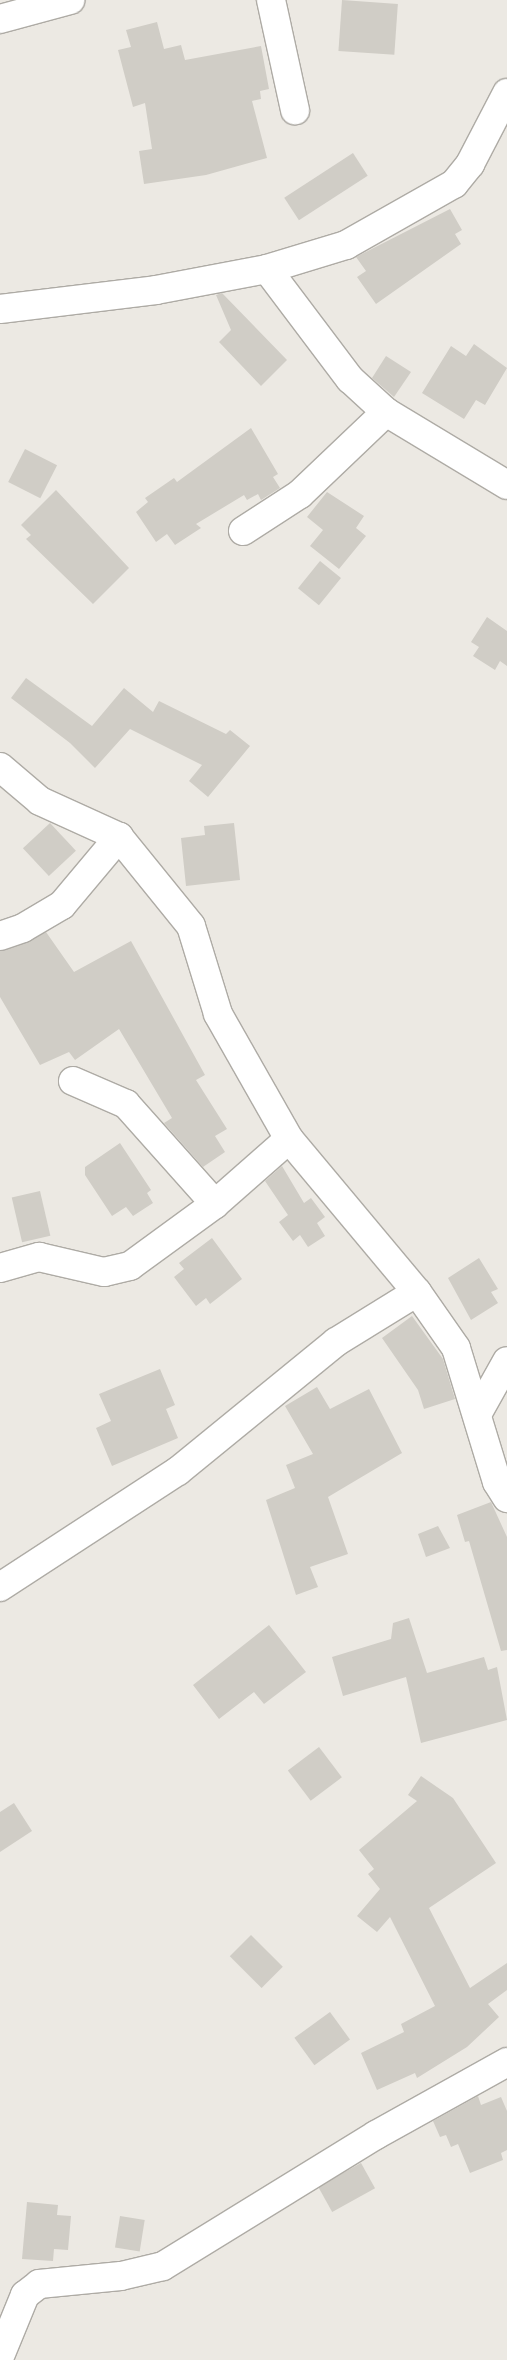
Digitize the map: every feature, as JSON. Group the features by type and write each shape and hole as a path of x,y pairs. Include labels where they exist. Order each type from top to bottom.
{"street":[{"path":"0,19 70,0"},
{"path":"271,0 295,110"},
{"path":"0,309 113,297 267,269 346,245 454,184 470,164 507,94"},
{"path":"267,269 350,379 386,412 507,485"},
{"path":"243,531 300,494 386,412"},
{"path":"0,767 40,800 119,837 191,926 218,1014 289,1139 417,1292 456,1348 479,1411 497,1482 507,1498"},
{"path":"0,936 23,928 62,904 119,837"},
{"path":"73,1081 126,1104 214,1204"},
{"path":"0,1268 39,1258 104,1272 130,1266 214,1204 289,1139"},
{"path":"0,1587 178,1471 336,1342 417,1292"},
{"path":"479,1411 507,1362"},
{"path":"0,2356 25,2295 39,2284 121,2276 163,2266 376,2135 507,2062"}],"building":[{"path":"342,0 398,4 394,55 338,51"},
{"path":"157,22 164,49 181,45 185,60 261,46 269,89 260,91 261,99 252,101 267,158 206,175 144,184 139,151 152,149 145,103 133,107 118,50 131,47 126,30"},
{"path":"353,153 368,176 299,220 284,198"},
{"path":"450,209 462,230 455,234 461,244 376,304 357,277 366,271 356,257"},
{"path":"222,293 287,360 261,386 219,342 231,330 216,295"},
{"path":"474,344 507,368 485,405 476,400 464,419 422,393 451,346 466,356"},
{"path":"386,356 411,372 394,397 372,378"},
{"path":"251,428 278,474 273,477 280,488 261,500 258,494 247,500 244,495 196,524 201,528 175,545 167,534 156,542 136,512 148,502 145,498 174,478 177,482"},
{"path":"25,449 57,465 40,498 8,482"},
{"path":"56,490 129,568 93,604 26,539 31,535 21,525"},
{"path":"327,492 364,516 356,528 366,536 339,569 310,546 323,530 307,517"},
{"path":"320,561 341,578 319,605 298,588"},
{"path":"487,617 507,631 507,666 500,661 495,670 473,656 479,647 471,642"},
{"path":"26,678 92,726 124,688 153,712 159,701 226,734 230,730 250,746 208,797 189,781 202,765 130,729 95,768 70,743 11,698"},
{"path":"50,823 76,851 49,876 23,848"},
{"path":"234,823 240,880 186,886 181,838 205,835 204,826"},
{"path":"46,932 74,972 131,941 205,1075 196,1080 227,1129 215,1136 225,1152 203,1167 164,1123 172,1118 119,1029 75,1060 69,1052 40,1065 0,997 0,951"},
{"path":"120,1143 151,1190 147,1193 153,1203 133,1216 126,1207 112,1216 85,1175 85,1167"},
{"path":"282,1166 304,1203 311,1198 325,1217 317,1223 325,1236 308,1247 300,1235 293,1241 279,1222 288,1215 265,1181"},
{"path":"40,1191 50,1236 22,1242 12,1198"},
{"path":"212,1238 242,1279 210,1304 206,1298 196,1306 174,1277 184,1269 179,1263"},
{"path":"479,1258 498,1289 491,1292 498,1303 471,1320 448,1278"},
{"path":"412,1316 443,1359 455,1399 424,1409 418,1390 382,1338"},
{"path":"160,1369 175,1405 166,1409 178,1438 112,1466 96,1428 111,1421 99,1394"},
{"path":"317,1387 330,1409 369,1389 402,1453 328,1497 348,1554 310,1567 318,1587 296,1595 266,1500 295,1488 286,1465 313,1454 285,1406"},
{"path":"491,1502 507,1537 507,1650 501,1651 469,1541 465,1542 457,1515"},
{"path":"438,1526 450,1548 426,1557 418,1534"},
{"path":"409,1618 427,1673 484,1657 488,1670 497,1667 507,1720 421,1743 406,1677 343,1696 332,1657 391,1639 393,1623"},
{"path":"269,1625 306,1672 264,1704 254,1692 219,1719 193,1685"},
{"path":"319,1747 342,1777 311,1801 288,1770"},
{"path":"421,1776 453,1798 496,1863 429,1908 470,1988 507,1963 507,1990 488,2004 499,2017 467,2047 417,2078 415,2073 377,2090 361,2053 404,2032 401,2024 435,2006 390,1917 377,1932 357,1916 380,1889 368,1874 374,1869 359,1850 417,1801 408,1795"},
{"path":"14,1803 32,1831 0,1852 0,1812"},
{"path":"251,1935 283,1967 262,1988 230,1956"},
{"path":"330,2012 350,2040 314,2065 294,2038"},
{"path":"478,2096 481,2105 501,2097 507,2111 507,2150 501,2153 503,2160 470,2173 458,2144 451,2147 446,2135 440,2137 433,2121"},
{"path":"361,2163 375,2188 332,2212 318,2187"},
{"path":"27,2202 58,2205 57,2215 71,2216 68,2250 54,2249 53,2261 22,2259"},
{"path":"120,2216 145,2220 140,2252 115,2248"}]}
